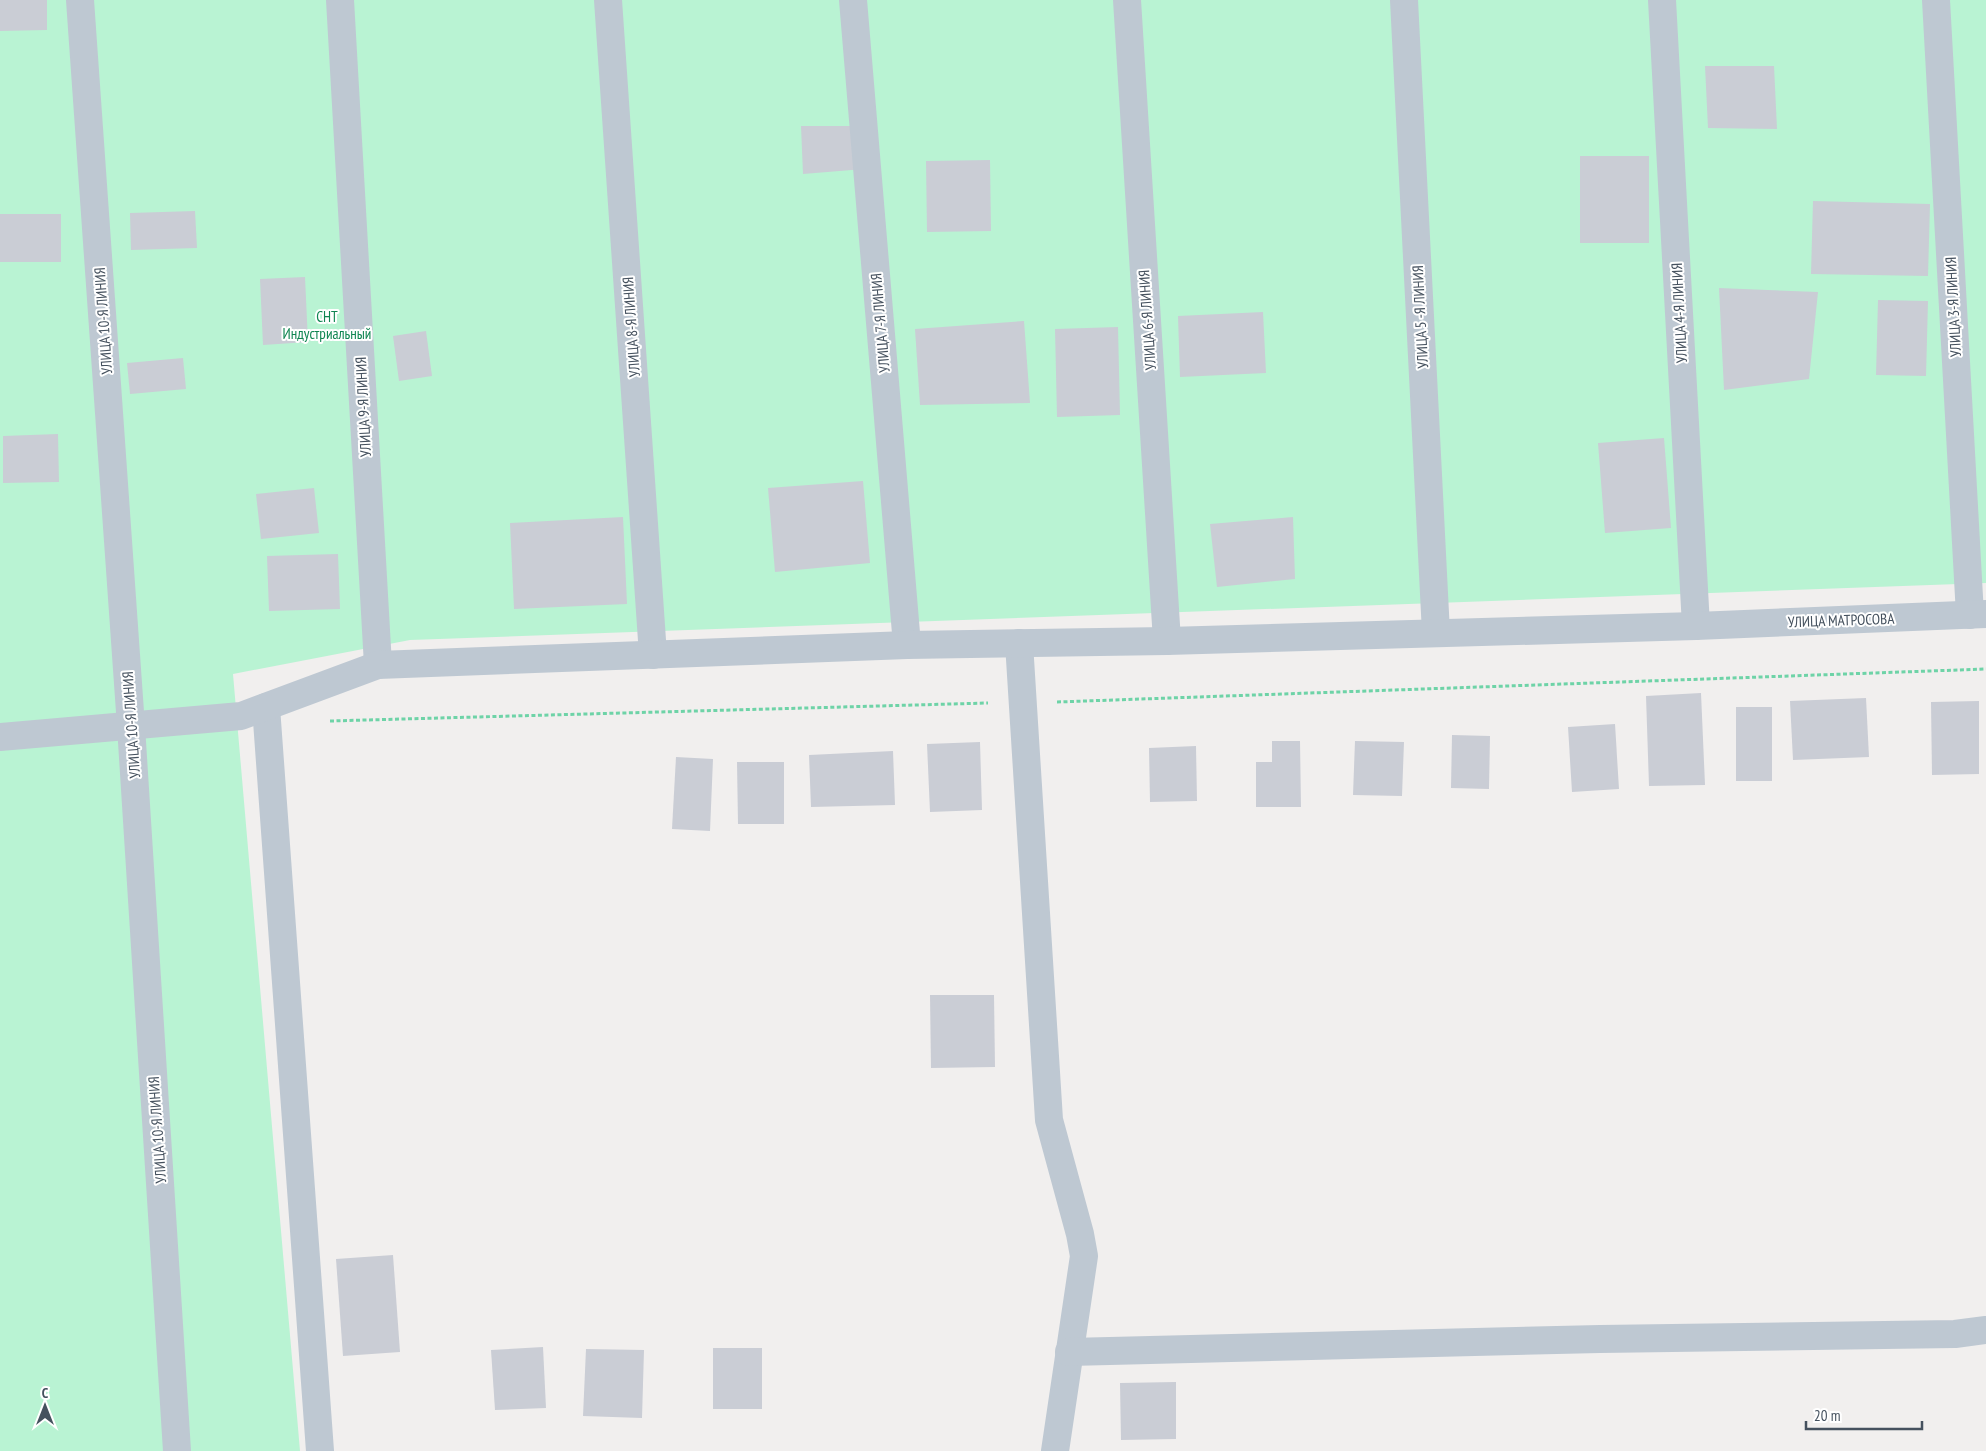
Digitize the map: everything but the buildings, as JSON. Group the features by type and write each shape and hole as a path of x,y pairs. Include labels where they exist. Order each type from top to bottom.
{"street":[{"name":"УЛИЦА 10-Я ЛИНИЯ","path":"80,0 131,726 178,1451"},
{"name":"УЛИЦА 9-Я ЛИНИЯ","path":"340,0 378,665"},
{"name":"УЛИЦА 8-Я ЛИНИЯ","path":"608,0 653,655"},
{"name":"УЛИЦА 7-Я ЛИНИЯ","path":"853,0 907,645"},
{"name":"УЛИЦА 6-Я ЛИНИЯ","path":"1127,0 1167,640"},
{"name":"УЛИЦА 5 -Я ЛИНИЯ","path":"1404,0 1436,633"},
{"name":"УЛИЦА 4-Я ЛИНИЯ","path":"1662,0 1696,626"},
{"name":"УЛИЦА 3-Я ЛИНИЯ","path":"1936,0 1978,614"},
{"name":"УЛИЦА МАТРОСОВА","path":"0,737 240,716 378,665 907,645 1696,626 1978,614"},
{"path":"1019,643 1049,1120 1080,1234 1084,1256 1055,1451"},
{"path":"266,707 320,1451"},
{"path":"1069,1352 1600,1339 1956,1334 1986,1330"}],"path":[{"path":"1049,702 1986,669"},
{"path":"322,722 989,703"}],"green space":[{"name":"СНТ Индустриальный","path":"0,0 1986,0 1986,583 410,640 233,674 300,1451 0,1451"}]}
